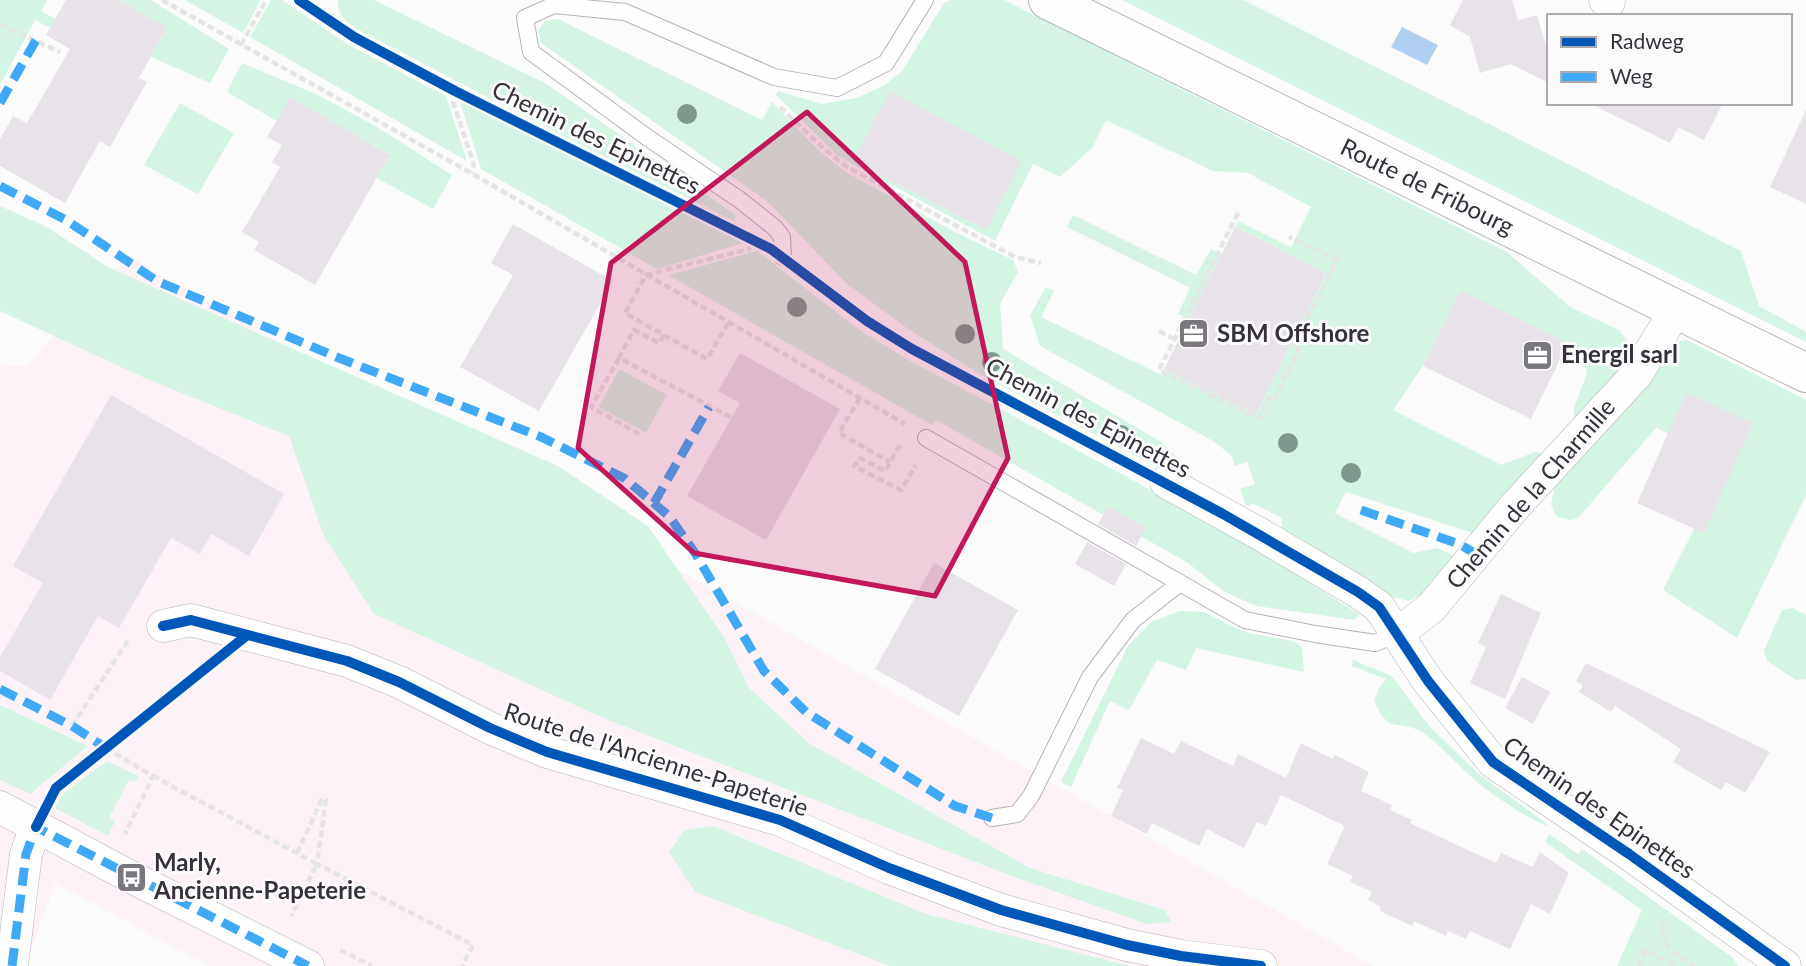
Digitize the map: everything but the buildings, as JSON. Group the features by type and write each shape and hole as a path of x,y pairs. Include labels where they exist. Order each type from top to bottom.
{"main road":[{"name":"Route de Fribourg","path":"1048,0 1806,373"}],"street":[{"name":"Chemin de la Charmille","path":"1398,634 1431,608 1516,505 1636,376 1676,310"},
{"name":"Chemin des Epinettes","path":"1166,482 1358,592 1379,607 1428,681 1493,762 1629,854 1785,966"},
{"name":"Route de l'Ancienne-Papeterie","path":"163,626 191,620 347,661 400,682 490,728 548,752 780,820 889,868 1001,910 1141,948 1261,966"},
{"path":"0,807 308,966"},
{"path":"12,966 26,854 36,827"}],"lane":[{"path":"783,257 782,237 775,228 740,200 648,138 531,52 525,18 554,5 625,12 774,77 837,88 886,63 925,0"},
{"path":"929,440 1245,620 1375,643 1398,634"},
{"path":"992,818 1017,814 1031,796 1090,677 1133,620 1180,583"}],"path":[{"path":"162,0 471,173 910,427"},
{"path":"241,45 266,0"},
{"path":"0,25 60,52"},
{"path":"743,63 784,112 847,167 1015,257 1041,263"},
{"path":"455,91 453,102 474,165 471,173"},
{"path":"1238,213 1159,370 1259,418 1269,398 1274,400 1298,349 1293,347 1337,260 1289,237"},
{"path":"741,234 783,257"},
{"path":"729,323 707,359 625,313 646,275 749,249"},
{"path":"641,436 591,407 634,330 659,343 664,335"},
{"path":"1159,331 1174,339"},
{"path":"618,358 734,419"},
{"path":"860,398 839,433 890,461"},
{"path":"903,438 885,471 860,458 855,466 901,489 929,440"},
{"path":"72,726 132,634 163,626"},
{"path":"96,756 117,740"},
{"path":"106,748 152,776 473,945 462,966"},
{"path":"109,865 152,776"},
{"path":"273,950 317,864 326,800 322,799 297,853"},
{"path":"1639,966 1646,950 1676,966 1680,956"}],"highlighted area":[{"path":"807,112 965,262 1008,458 935,596 694,553 578,448 611,263"}],"shaded area":[{"path":"130,257 1373,966 209,966 55,883 26,966 0,966 0,364 25,367"}],"green space":[{"path":"0,0 47,0 41,11 56,19 50,28 35,20 0,85"},
{"path":"118,0 151,0 229,49 210,83 151,57 167,27"},
{"path":"185,0 261,0 243,33"},
{"path":"271,0 282,0 349,45 446,96 467,161 250,37"},
{"path":"338,0 374,0 545,83 737,216 734,221 357,29 340,13"},
{"path":"950,0 1004,0 1507,252 1570,307 1619,330 1627,340 1629,354 1626,367 1578,419 1574,418 1574,407 1587,370 1568,343 1460,290 1423,366 1393,410 1501,465 1535,452 1542,454 1529,479 1501,498 1473,533 1346,492 1335,513 1413,553 1437,548 1454,556 1422,594 1409,601 1392,597 1281,532 1282,518 1254,504 1246,506 1240,489 1255,484 1247,462 1235,466 1231,455 1213,441 1040,346 1030,315 1046,287 1054,291 1041,317 1162,375 1164,369 1256,414 1326,273 1235,227 1238,221 1291,247 1311,207 1248,173 1213,171 1106,120 1093,147 1060,177 1033,164 995,241 838,156 776,95 778,91 822,104 856,98 883,86 902,71 944,3"},
{"path":"1122,0 1243,0 1741,251 1759,306 1806,332 1806,342"},
{"path":"558,19 762,120 772,102 815,147 844,171 951,230 1013,260 1018,272 1000,304 1003,349 1161,442 1185,465 1188,476 1183,481 981,375 908,329 846,283 767,201 541,43 538,31 545,21"},
{"path":"242,63 318,95 377,127 452,175 433,209 377,178 389,154 290,98 277,121 227,92"},
{"path":"460,101 743,243 657,269 481,169"},
{"path":"180,103 234,133 198,194 144,165"},
{"path":"0,206 47,227 108,267 558,466 648,526 725,639 749,688 810,744 1030,868 1165,910 1171,922 1147,924 1017,878 608,720 374,614 324,536 289,436 147,379 0,311"},
{"path":"1073,215 1196,275 1211,249 1222,254 1189,319 1178,314 1190,288 1067,227"},
{"path":"757,251 858,329 905,358 1222,528 1359,614 1355,620 1256,606 1223,591 1188,563 936,420 932,425 668,275"},
{"path":"1687,340 1806,400 1806,495 1737,638 1663,590 1728,463 1656,428 1578,518 1570,520 1557,517 1551,505 1555,484 1676,342"},
{"path":"619,369 667,395 646,433 599,407"},
{"path":"1793,608 1806,615 1806,679 1796,680 1767,661 1764,650 1782,610"},
{"path":"1180,611 1204,612 1244,632 1293,641 1302,647 1304,672 1196,648 1186,670 1157,660 1129,710 1110,701 1071,787 1061,782 1128,646 1151,622"},
{"path":"1353,660 1392,676 1429,726 1479,774 1547,824 1546,826 1487,790 1425,734 1385,719 1374,701 1386,679 1352,666"},
{"path":"0,705 88,746 30,794 0,780"},
{"path":"107,761 138,776 135,782 129,780 109,818 115,821 108,836 55,808 63,794"},
{"path":"713,826 926,914 1130,966 890,966 695,892 669,852 685,830"},
{"path":"1549,834 1578,854 1582,849 1733,958 1738,966 1617,966 1642,910 1545,842"}],"water":[{"path":"1402,27 1438,45 1427,65 1391,47"}],"marked path":[{"path":"0,103 36,40"},
{"path":"0,186 66,220 157,281 339,358 541,437 624,478 669,516 695,553 764,671 806,712 955,806 992,818"},
{"path":"654,503 709,407"},
{"path":"1361,510 1459,544 1476,554"},
{"path":"0,689 72,726 106,748"},
{"path":"12,966 26,854 36,827 308,966"}],"cycle path":[{"path":"299,0 354,37 455,91 771,249 867,321 912,349 1223,514 1358,592 1379,607 1428,681 1493,762 1629,854 1785,966"},
{"path":"163,626 191,620 347,661 399,682 490,728 547,752 780,820 889,868 1001,910 1127,945 1181,956 1261,966"},
{"path":"36,827 56,788 246,636"}],"place":[{"name":"SBM Offshore","path":"1194,334"},
{"name":"Energil sarl","path":"1538,355"},
{"name":"Marly, Ancienne-Papeterie","path":"131,877"}]}
